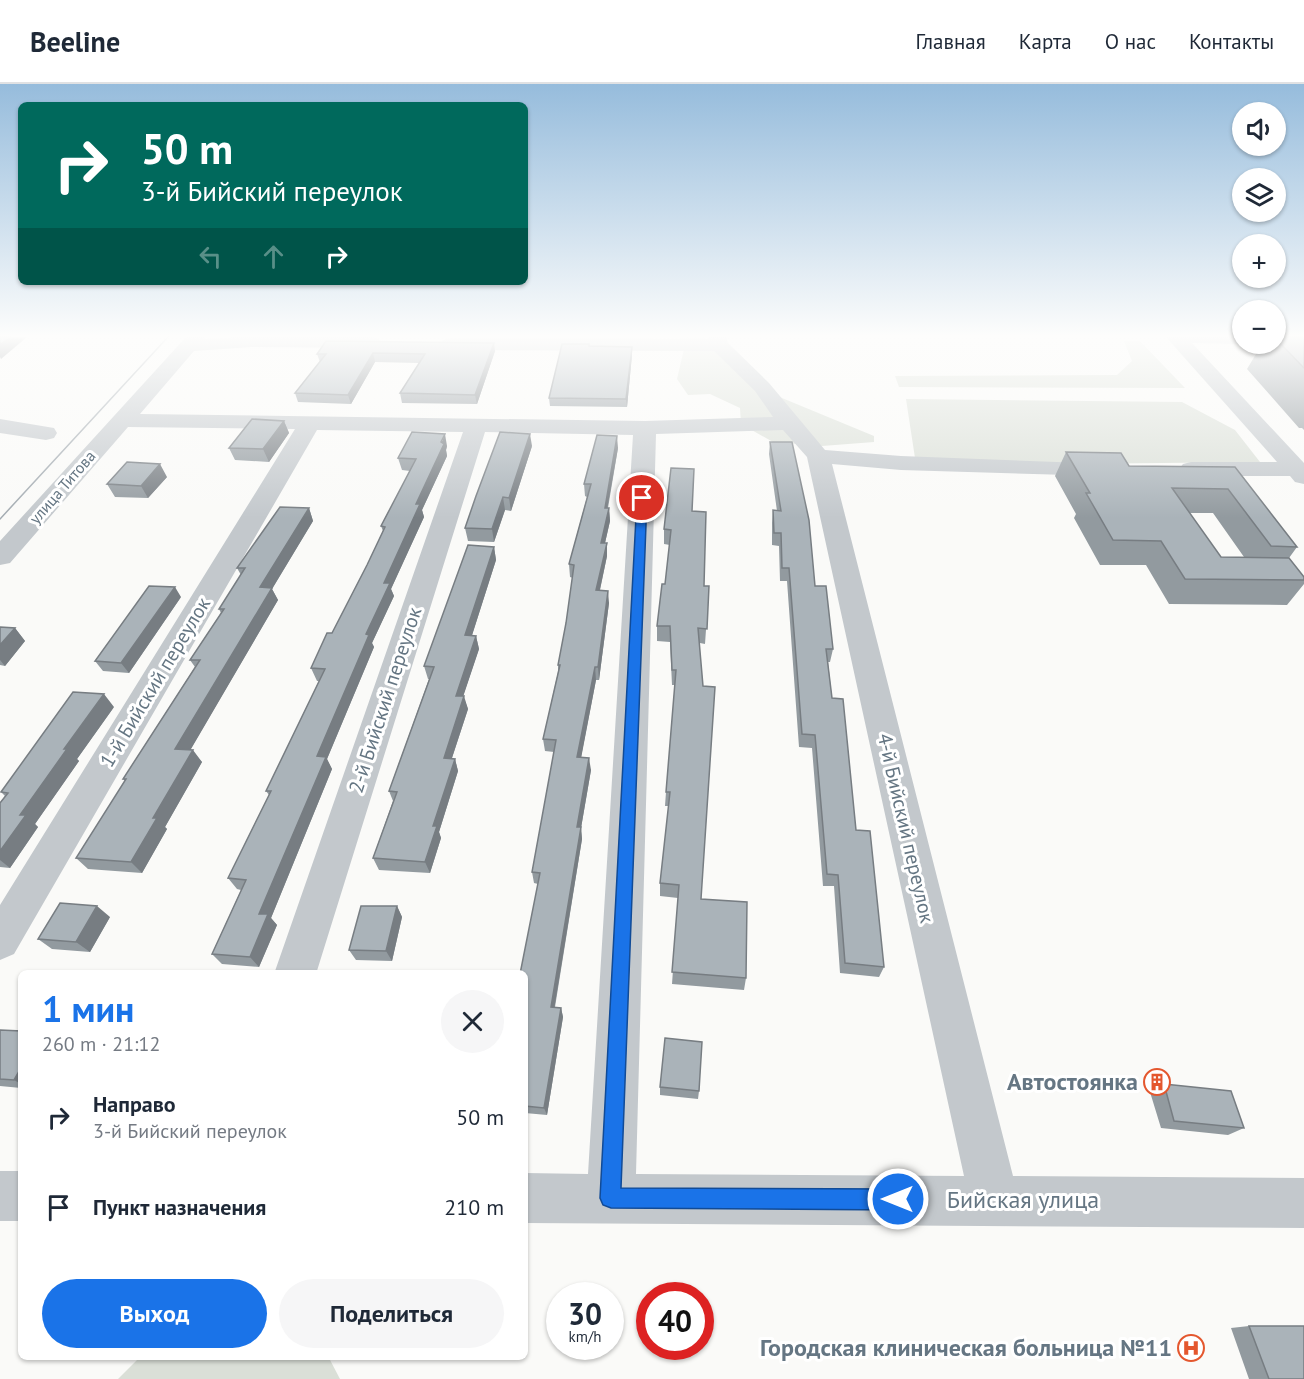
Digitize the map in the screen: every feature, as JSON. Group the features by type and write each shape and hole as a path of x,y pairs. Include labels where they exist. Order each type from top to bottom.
{"street":[{"name":"улица Титова","path":"0,557 142,397"},
{"path":"770,397 818,456 902,463 1120,469"},
{"path":"1232,397 1301,473"},
{"path":"122,420 645,428 789,423"},
{"name":"1-й Бийский переулок","path":"0,941 310,423"},
{"path":"0,426 46,433"},
{"name":"2-й Бийский переулок","path":"296,970 476,426"},
{"path":"611,1198 645,428"},
{"name":"4-й Бийский переулок","path":"818,456 994,1200"},
{"path":"1167,469 1301,473"},
{"path":"0,1196 18,1196"},
{"name":"Бийская улица","path":"528,1198 1304,1203"}],"shaded area":[{"path":"717,397 781,397 874,436 874,442 822,446 773,442 741,424 740,408"},
{"path":"906,399 1182,402 1235,430 1260,462 1064,464 915,458"},
{"path":"137,1360 330,1360 340,1379 118,1379"}],"building":[{"path":"549,397 626,397 626,399"},
{"path":"252,419 284,421 263,449 229,448"},
{"path":"412,432 445,434 441,442 444,444 416,504 420,504 384,583 390,583 366,634 369,635 317,756 326,757 259,914 268,914 250,957 212,954 246,880 228,878 271,791 266,791 325,669 311,668 327,633 332,633 367,565 385,527 381,526 416,459 398,458"},
{"path":"500,432 530,434 509,498 503,497 492,529 465,528 476,496"},
{"path":"597,435 617,436 605,508 609,508 601,543 607,543 596,590 608,591 598,667 595,667 577,757 589,758 577,827 581,827 551,1007 561,1008 544,1108 528,1106 528,970 521,970 540,873 532,872 556,740 543,739 560,665 558,665 574,565 569,564 591,484 584,484"},
{"path":"770,442 792,442 809,520 815,586 826,586 833,649 826,649 832,698 843,699 856,830 870,831 884,967 845,963 838,875 827,874 815,735 802,734 789,568 782,568 781,533 774,533 773,510 781,511"},
{"path":"1066,452 1121,453 1129,466 1235,467 1297,547 1271,546 1228,489 1172,488 1221,557 1289,558 1304,580 1185,579 1161,541 1113,540 1086,493 1090,493"},
{"path":"127,462 160,464 141,486 107,484"},
{"path":"671,468 694,469 692,511 706,512 704,586 709,586 707,629 698,628 703,686 715,687 701,899 747,902 746,978 672,972 679,885 660,883 670,792 666,792 676,670 672,670 670,626 657,626 662,584 665,584 671,530 664,529"},
{"path":"280,507 309,508 260,587 272,588 175,749 193,750 153,818 157,818 131,862 76,858 126,779 123,779 200,660 190,660 224,609 219,609 245,568 237,568"},
{"path":"468,545 494,547 465,635 476,636 456,696 464,696 444,758 455,759 433,826 437,826 425,862 373,858 397,792 389,791 434,667 424,666"},
{"path":"149,586 175,587 121,663 95,661"},
{"path":"0,627 15,628 0,645"},
{"path":"73,692 104,694 20,815 26,815 0,851 0,803 8,793 1,792"},
{"path":"60,903 97,906 76,942 38,939"},
{"path":"361,906 397,906 386,951 349,950"},
{"path":"0,1030 18,1031 18,1073 14,1080 0,1079"},
{"path":"665,1038 702,1042 699,1091 660,1087"},
{"path":"1164,1084 1231,1091 1244,1128 1174,1121"},
{"path":"1249,1326 1304,1326 1304,1379 1269,1379"}],"tram line":[{"path":"0,519 112,397"}],"place":[{"name":"Автостоянка","path":"1157,1082"},
{"name":"Городская клиническая больница №11","path":"1191,1348"}],"route":[{"path":"642,498 611,1198 898,1199"}]}
